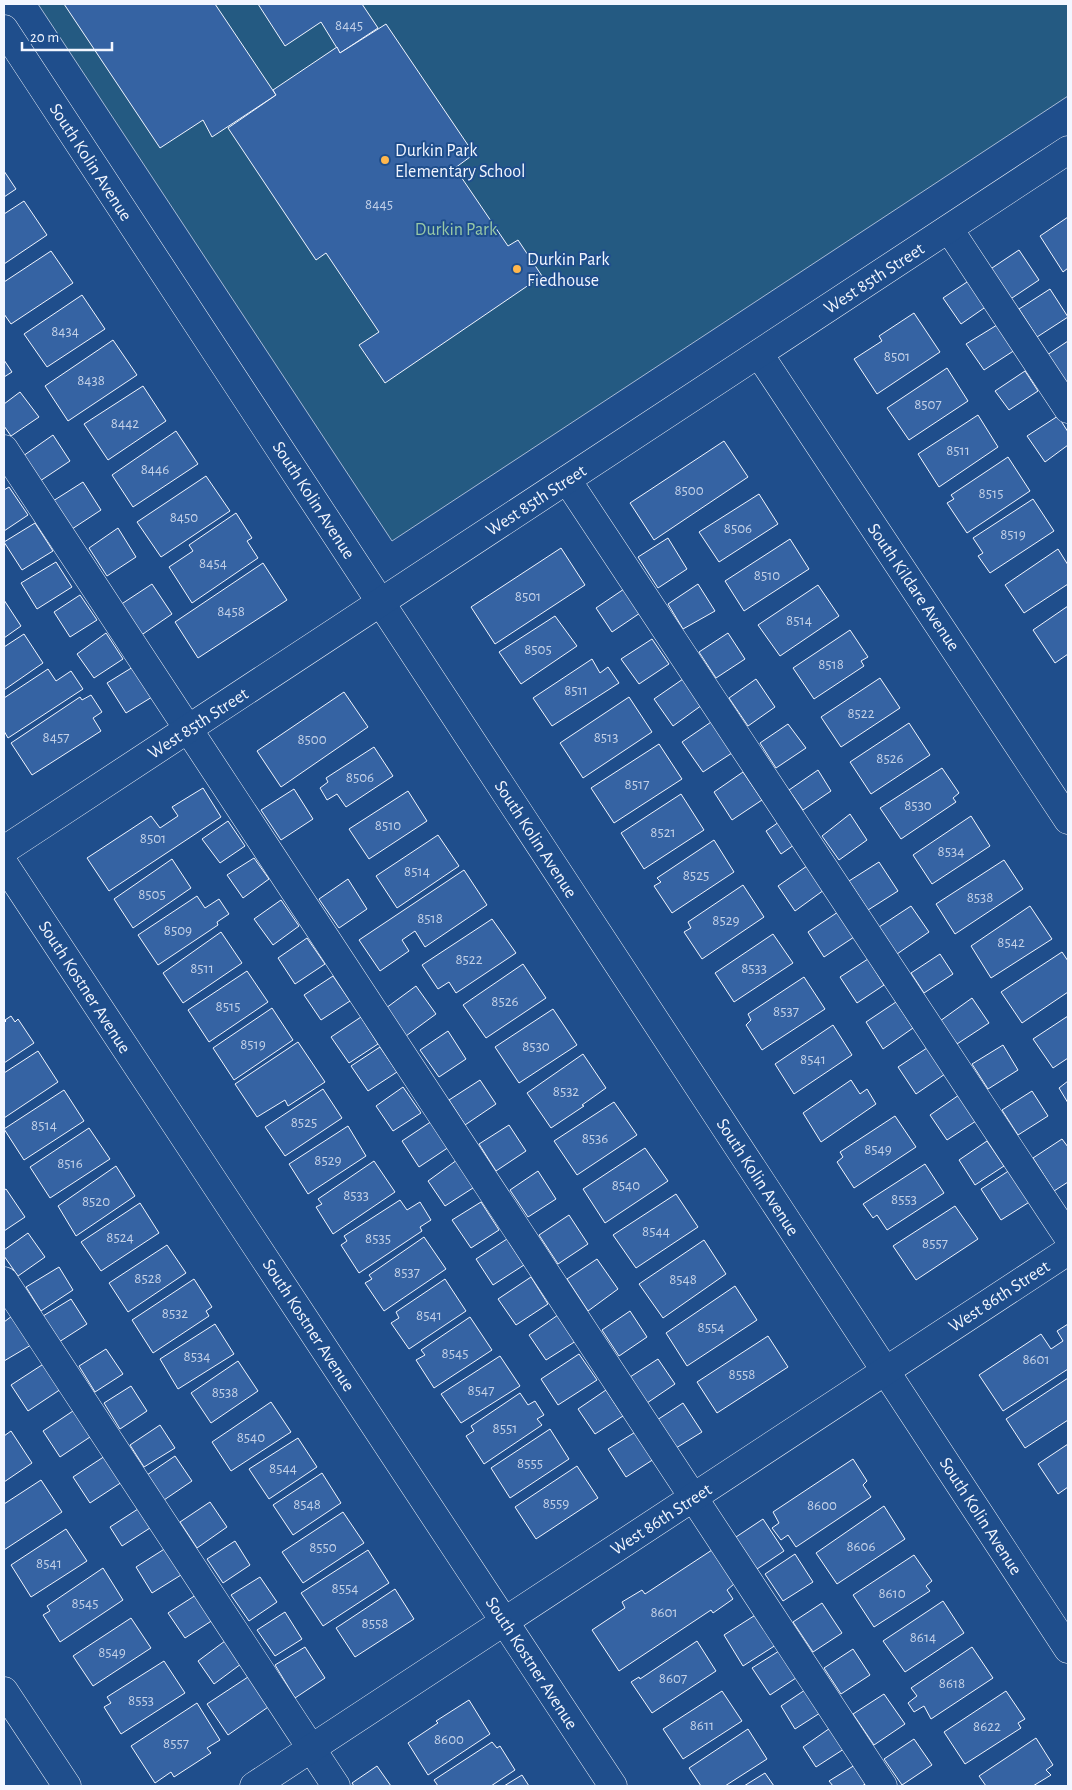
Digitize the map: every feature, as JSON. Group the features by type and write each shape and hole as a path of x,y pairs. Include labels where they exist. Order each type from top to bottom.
{"street":[{"name":"South Kolin Avenue","path":"4,29 1068,1649"},
{"name":"West 85th Street","path":"4,850 1068,150"},
{"path":"949,228 1068,409"},
{"name":"South Kildare Avenue","path":"759,354 1068,820"},
{"path":"4,449 883,1786"},
{"path":"567,480 1068,1237"},
{"name":"South Kostner Avenue","path":"4,864 613,1786"},
{"name":"West 86th Street","path":"254,1786 1068,1251"},
{"path":"4,1281 336,1786"},
{"path":"4,1691 67,1786"}],"green space":[{"name":"Durkin Park","path":"38,4 1068,4 1068,96 392,541"}],"building":[{"path":"64,4 215,4 276,95 212,137 203,120 160,148"},
{"path":"258,4 362,4 378,28 340,53 321,22 285,46"},
{"path":"386,24 474,154 455,168 508,246 518,240 542,276 385,383 359,345 379,332 326,253 316,260 228,128 276,95 273,90 337,47 340,53"},
{"path":"4,171 16,189 4,197"},
{"path":"24,201 47,235 4,264 4,214"},
{"path":"1068,217 1068,268 1063,272 1040,236"},
{"path":"1019,250 1039,280 1009,300 989,270"},
{"path":"51,251 73,283 11,324 4,314 4,282"},
{"path":"970,280 987,306 961,324 943,298"},
{"path":"1050,289 1068,317 1037,337 1019,309"},
{"path":"82,295 105,329 47,367 24,334"},
{"path":"914,313 940,352 877,394 854,359 882,341 879,336"},
{"path":"997,325 1015,350 984,370 966,344"},
{"path":"113,340 137,375 68,421 45,386"},
{"path":"1068,341 1068,383 1066,384 1047,355"},
{"path":"4,360 12,372 4,377"},
{"path":"947,368 968,401 909,440 887,408"},
{"path":"1025,371 1038,391 1009,410 995,391"},
{"path":"143,386 166,421 108,460 84,424"},
{"path":"20,392 39,417 11,436 4,426 4,404"},
{"path":"978,415 998,447 939,487 918,454"},
{"path":"1058,416 1068,432 1068,445 1045,462 1027,436"},
{"path":"176,431 198,464 133,507 112,475"},
{"path":"53,435 70,461 40,481 23,456"},
{"path":"724,441 748,477 654,540 630,503"},
{"path":"1008,457 1030,491 967,533 947,503 954,499 951,495"},
{"path":"206,476 230,511 161,557 137,522"},
{"path":"83,482 101,510 72,529 53,501"},
{"path":"9,487 28,515 4,531 4,490"},
{"path":"759,494 778,524 719,562 699,532"},
{"path":"1033,499 1054,531 990,573 978,556 983,553 973,538"},
{"path":"236,513 252,538 247,541 258,558 192,603 169,567 193,551 189,545"},
{"path":"35,523 53,551 22,570 4,542"},
{"path":"118,528 136,557 107,576 89,548"},
{"path":"668,538 687,569 658,588 638,557"},
{"path":"790,539 809,569 744,611 725,581"},
{"path":"561,548 585,585 495,644 471,607"},
{"path":"1058,549 1068,565 1068,584 1024,613 1005,585"},
{"path":"56,562 72,587 37,609 21,583"},
{"path":"263,563 287,600 198,658 175,622"},
{"path":"152,584 172,614 140,636 120,605"},
{"path":"698,584 715,611 683,629 668,604"},
{"path":"818,585 839,616 780,656 758,625"},
{"path":"624,589 640,613 612,632 596,608"},
{"path":"80,595 97,620 70,637 54,612"},
{"path":"4,600 21,626 4,638"},
{"path":"1068,606 1068,654 1055,663 1033,630"},
{"path":"555,616 577,646 521,684 499,652"},
{"path":"850,630 868,657 861,661 864,666 814,699 793,668"},
{"path":"106,633 123,659 94,678 77,654"},
{"path":"728,633 745,659 716,678 699,652"},
{"path":"24,634 43,663 4,690 4,647"},
{"path":"652,639 669,664 639,684 621,659"},
{"path":"592,659 600,673 608,667 619,683 552,726 533,698"},
{"path":"133,667 152,697 126,713 107,683"},
{"path":"48,669 56,681 71,671 83,689 8,738 4,731 4,698"},
{"path":"880,678 900,708 841,747 821,717"},
{"path":"683,679 702,705 673,726 654,699"},
{"path":"756,679 775,707 748,726 729,698"},
{"path":"344,692 368,727 281,787 257,751"},
{"path":"91,695 102,712 93,718 101,731 32,775 11,743 80,697 82,700"},
{"path":"629,697 652,732 583,778 560,743"},
{"path":"714,720 735,751 703,772 682,742"},
{"path":"909,723 930,755 871,794 850,762"},
{"path":"788,724 806,748 776,768 760,743"},
{"path":"659,744 682,779 614,823 591,788"},
{"path":"374,747 393,776 346,807 337,794 327,800 320,788 328,782 326,778"},
{"path":"942,768 959,793 953,798 956,802 901,839 880,808"},
{"path":"818,770 831,791 803,810 789,790"},
{"path":"743,772 762,800 732,820 714,792"},
{"path":"203,788 221,817 109,891 87,858 151,816 160,828 178,816 172,807"},
{"path":"294,789 313,819 281,840 261,810"},
{"path":"408,791 427,821 369,859 349,829"},
{"path":"681,794 704,830 644,869 621,833"},
{"path":"850,814 867,840 839,860 822,836"},
{"path":"971,816 990,846 932,884 913,855"},
{"path":"228,821 245,846 220,863 202,839"},
{"path":"779,822 794,845 781,854 766,831"},
{"path":"438,835 459,866 397,908 376,876"},
{"path":"714,840 734,872 672,913 654,886 661,882 657,878"},
{"path":"254,858 269,879 243,898 227,875"},
{"path":"172,859 191,888 133,928 114,899"},
{"path":"1004,860 1023,889 955,934 936,904"},
{"path":"879,862 898,891 868,910 849,881"},
{"path":"807,866 824,890 795,911 778,886"},
{"path":"464,870 487,905 425,947 415,931 402,940 409,951 380,971 359,940"},
{"path":"348,879 367,909 339,928 319,899"},
{"path":"743,885 764,917 702,959 684,932 691,928 688,922"},
{"path":"197,896 205,908 219,899 229,914 217,922 218,925 158,965 138,935"},
{"path":"281,900 299,926 273,945 254,919"},
{"path":"911,906 929,932 897,954 879,927"},
{"path":"1030,906 1052,939 991,978 971,946"},
{"path":"838,912 854,937 824,957 808,932"},
{"path":"492,919 516,953 456,993 449,982 438,989 422,965"},
{"path":"221,932 242,963 183,1003 163,973"},
{"path":"773,934 793,963 734,1002 715,973"},
{"path":"307,938 325,964 295,984 278,958"},
{"path":"1062,952 1068,961 1068,992 1022,1023 1001,992"},
{"path":"940,954 953,974 924,993 911,973"},
{"path":"868,959 884,985 857,1003 840,977"},
{"path":"523,964 546,998 486,1038 463,1005"},
{"path":"247,971 268,1002 209,1042 188,1010"},
{"path":"333,976 350,1001 321,1020 304,995"},
{"path":"804,977 825,1009 762,1050 746,1025 751,1020 748,1014"},
{"path":"416,986 436,1014 406,1036 386,1008"},
{"path":"972,998 989,1023 957,1044 940,1021"},
{"path":"896,1002 913,1028 883,1049 866,1022"},
{"path":"272,1008 293,1040 234,1080 213,1048"},
{"path":"553,1009 577,1045 519,1083 495,1047"},
{"path":"11,1016 15,1022 18,1019 34,1043 4,1063 4,1023"},
{"path":"1068,1016 1068,1058 1053,1068 1033,1039"},
{"path":"361,1017 378,1044 349,1063 331,1037"},
{"path":"833,1025 852,1055 794,1094 775,1064"},
{"path":"448,1031 466,1059 439,1077 420,1050"},
{"path":"298,1042 325,1082 288,1106 285,1100 257,1117 235,1084"},
{"path":"1003,1045 1018,1070 988,1089 972,1064"},
{"path":"380,1047 397,1072 368,1091 351,1066"},
{"path":"927,1048 945,1074 916,1094 898,1067"},
{"path":"38,1051 58,1082 4,1118 4,1073"},
{"path":"583,1054 606,1088 582,1105 584,1106 551,1128 527,1093"},
{"path":"480,1080 496,1104 465,1125 449,1100"},
{"path":"851,1080 860,1094 867,1089 876,1104 821,1142 803,1113"},
{"path":"1068,1081 1068,1103 1059,1088"},
{"path":"403,1087 421,1113 393,1131 376,1106"},
{"path":"323,1089 342,1118 285,1156 265,1127"},
{"path":"64,1090 84,1121 24,1160 4,1129"},
{"path":"1032,1091 1048,1116 1018,1135 1002,1110"},
{"path":"959,1095 976,1121 947,1140 930,1115"},
{"path":"614,1102 637,1135 577,1175 554,1141"},
{"path":"895,1116 916,1147 854,1188 837,1162 843,1157 840,1152"},
{"path":"432,1121 449,1147 419,1167 402,1141"},
{"path":"509,1125 526,1151 496,1171 479,1144"},
{"path":"348,1126 366,1156 308,1194 289,1164"},
{"path":"89,1128 110,1159 50,1198 30,1167"},
{"path":"1062,1139 1068,1147 1068,1182 1054,1191 1033,1158"},
{"path":"987,1141 1004,1166 975,1185 959,1160"},
{"path":"645,1148 668,1181 605,1223 583,1189"},
{"path":"457,1160 476,1186 445,1206 428,1181"},
{"path":"374,1161 395,1192 333,1234 316,1207 322,1204 318,1199"},
{"path":"925,1164 944,1193 887,1230 877,1215 873,1218 863,1204"},
{"path":"116,1166 135,1196 76,1236 58,1206"},
{"path":"1010,1170 1031,1201 1001,1220 981,1189"},
{"path":"538,1171 556,1199 528,1217 510,1190"},
{"path":"6,1189 25,1217 4,1231 4,1190"},
{"path":"676,1194 698,1227 636,1268 613,1235"},
{"path":"400,1200 407,1210 420,1202 431,1220 420,1227 422,1231 359,1273 341,1245 347,1241 344,1236"},
{"path":"481,1202 499,1230 471,1248 452,1220"},
{"path":"140,1203 159,1233 101,1271 81,1242"},
{"path":"955,1206 978,1239 916,1280 893,1246"},
{"path":"569,1215 588,1244 558,1264 539,1235"},
{"path":"28,1233 45,1257 18,1276 4,1256 4,1250"},
{"path":"424,1237 446,1269 384,1311 365,1283 372,1279 369,1275"},
{"path":"507,1239 524,1265 493,1285 476,1259"},
{"path":"704,1240 726,1274 663,1318 639,1284"},
{"path":"167,1245 186,1273 128,1312 109,1283"},
{"path":"597,1259 618,1289 588,1311 567,1279"},
{"path":"59,1267 73,1290 41,1311 26,1287"},
{"path":"531,1277 548,1304 516,1325 498,1299"},
{"path":"194,1279 212,1307 206,1311 209,1316 153,1353 132,1320"},
{"path":"445,1279 466,1311 409,1349 391,1323 399,1318 396,1312"},
{"path":"735,1286 757,1320 687,1366 666,1333"},
{"path":"71,1299 87,1324 59,1342 43,1316"},
{"path":"630,1311 647,1337 619,1356 602,1330"},
{"path":"558,1315 576,1341 546,1360 529,1335"},
{"path":"12,1316 31,1345 4,1361 4,1322"},
{"path":"470,1317 492,1350 434,1388 416,1360 425,1355 421,1350"},
{"path":"215,1324 234,1354 178,1389 160,1359"},
{"path":"1068,1324 1068,1369 1003,1411 979,1375 1041,1334 1051,1349 1063,1341 1057,1331"},
{"path":"768,1336 788,1367 717,1413 697,1382"},
{"path":"106,1349 123,1374 95,1392 79,1366"},
{"path":"579,1354 597,1380 558,1405 541,1379"},
{"path":"500,1356 520,1386 461,1423 441,1394"},
{"path":"658,1359 675,1384 647,1403 630,1377"},
{"path":"238,1361 258,1391 211,1423 191,1393"},
{"path":"45,1363 61,1389 28,1411 11,1385"},
{"path":"1068,1378 1068,1420 1025,1448 1006,1419"},
{"path":"131,1386 147,1411 120,1429 104,1403"},
{"path":"606,1390 623,1416 595,1434 578,1409"},
{"path":"520,1393 528,1405 535,1401 544,1415 537,1419 542,1425 484,1464 466,1436 474,1431 471,1426"},
{"path":"271,1402 291,1432 231,1471 212,1442"},
{"path":"683,1403 702,1432 676,1448 657,1420"},
{"path":"76,1409 93,1435 60,1457 43,1431"},
{"path":"160,1425 175,1448 144,1467 130,1445"},
{"path":"550,1429 569,1459 510,1498 491,1468"},
{"path":"11,1431 32,1463 4,1482 4,1436"},
{"path":"637,1431 654,1459 626,1477 608,1449"},
{"path":"298,1438 317,1467 269,1499 249,1469"},
{"path":"1068,1444 1068,1487 1058,1494 1038,1464"},
{"path":"105,1456 122,1482 90,1503 73,1477"},
{"path":"175,1456 192,1481 164,1500 147,1475"},
{"path":"853,1459 867,1481 863,1485 871,1497 796,1547 788,1535 781,1540 772,1528 779,1523 773,1512"},
{"path":"577,1466 598,1498 536,1539 515,1507"},
{"path":"322,1473 341,1503 293,1535 273,1505"},
{"path":"41,1480 62,1512 4,1550 4,1504"},
{"path":"210,1502 227,1527 197,1548 180,1522"},
{"path":"884,1506 905,1539 837,1584 816,1553"},
{"path":"138,1509 150,1528 122,1546 110,1527"},
{"path":"343,1512 364,1543 303,1583 282,1552"},
{"path":"763,1519 784,1551 754,1571 733,1539"},
{"path":"66,1529 87,1561 31,1597 11,1565"},
{"path":"235,1541 250,1565 223,1583 207,1559"},
{"path":"166,1548 181,1575 152,1593 136,1567"},
{"path":"368,1550 389,1583 323,1626 301,1593"},
{"path":"712,1550 734,1584 727,1590 733,1599 713,1613 711,1610 619,1671 592,1630 625,1608 622,1602 642,1590 645,1594"},
{"path":"795,1554 813,1582 783,1601 765,1574"},
{"path":"914,1555 932,1581 926,1586 930,1591 874,1627 853,1595"},
{"path":"103,1568 123,1600 60,1642 43,1615 50,1611 47,1606"},
{"path":"260,1577 277,1602 249,1621 231,1595"},
{"path":"395,1589 414,1619 355,1657 336,1628"},
{"path":"196,1595 213,1620 185,1638 168,1613"},
{"path":"943,1601 964,1633 905,1672 883,1641"},
{"path":"822,1603 842,1633 813,1652 793,1622"},
{"path":"285,1612 302,1639 275,1656 257,1630"},
{"path":"757,1614 776,1645 743,1666 724,1635"},
{"path":"131,1618 151,1648 93,1686 73,1656"},
{"path":"225,1641 241,1664 214,1684 198,1661"},
{"path":"697,1641 716,1671 652,1713 631,1682 639,1677 640,1679"},
{"path":"305,1647 325,1678 295,1698 275,1665"},
{"path":"972,1647 993,1678 931,1719 924,1706 914,1712 908,1703 917,1696 911,1688"},
{"path":"853,1649 870,1675 841,1694 824,1668"},
{"path":"779,1651 796,1678 770,1695 752,1668"},
{"path":"164,1661 185,1693 121,1734 104,1707 111,1703 107,1697"},
{"path":"251,1675 271,1705 228,1735 207,1704"},
{"path":"805,1690 820,1713 795,1729 781,1706"},
{"path":"722,1691 742,1721 683,1759 663,1729"},
{"path":"1006,1691 1025,1719 1018,1723 1021,1728 965,1764 944,1732"},
{"path":"884,1694 905,1724 874,1745 853,1714"},
{"path":"469,1700 490,1734 428,1775 408,1743 438,1723 436,1721"},
{"path":"197,1703 220,1740 207,1748 211,1753 174,1777 171,1772 155,1783 131,1746"},
{"path":"833,1726 847,1747 816,1767 803,1747"},
{"path":"748,1729 767,1759 725,1786 701,1786 689,1768"},
{"path":"1036,1738 1053,1765 1046,1770 1051,1775 1033,1786 986,1786 979,1776"},
{"path":"914,1739 932,1765 902,1785 884,1759"},
{"path":"492,1742 497,1748 500,1746 515,1770 491,1786 438,1786 434,1780"},
{"path":"855,1765 867,1783 862,1786 833,1786 829,1781"},
{"path":"377,1766 391,1786 354,1786 352,1783"},
{"path":"765,1773 774,1786 744,1786"},
{"path":"522,1775 529,1786 504,1786"}],"place":[{"name":"Durkin Park Elementary School","path":"385,160"},
{"name":"Durkin Park Fiedhouse","path":"517,269"}]}
